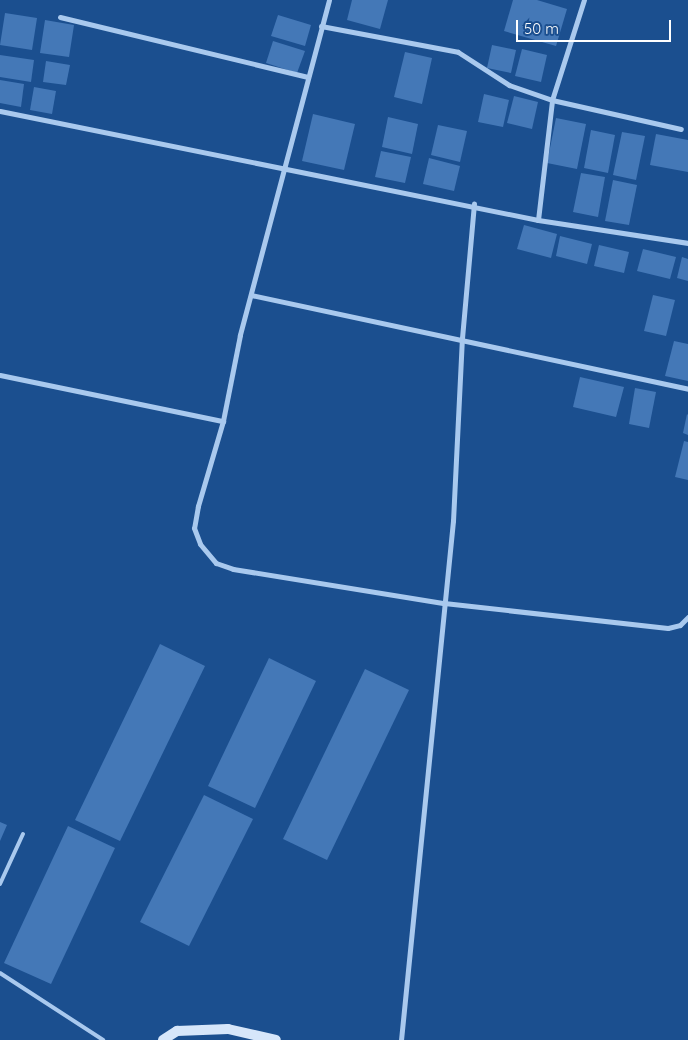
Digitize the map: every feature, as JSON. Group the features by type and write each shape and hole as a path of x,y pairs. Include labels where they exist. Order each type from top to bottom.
{"main road":[{"path":"163,1040 177,1031 228,1029 276,1040"}],"street":[{"path":"329,0 286,169 251,295 223,421 194,528 200,544 216,563 444,603 668,628 680,625 688,617"},
{"path":"538,220 552,100 584,0"},
{"path":"60,17 308,78"},
{"path":"321,26 458,52 477,61 496,80 552,100 681,130"},
{"path":"0,111 286,169 474,204 538,220 688,243"},
{"path":"401,1040 453,521 462,338 474,204"},
{"path":"251,295 462,338 688,389"},
{"path":"0,375 223,421"}],"lane":[{"path":"0,884 23,834"},
{"path":"0,973 103,1040"}],"building":[{"path":"352,0 388,0 380,29 347,20"},
{"path":"513,0 537,0 567,9 556,46 504,31"},
{"path":"5,13 37,18 32,50 0,45"},
{"path":"278,15 311,25 305,46 271,36"},
{"path":"45,20 74,25 69,57 40,53"},
{"path":"273,41 305,51 297,73 266,63"},
{"path":"492,45 516,50 511,73 487,68"},
{"path":"522,49 547,55 541,82 515,76"},
{"path":"405,52 432,58 422,104 394,97"},
{"path":"0,55 34,60 31,82 0,77"},
{"path":"46,61 70,65 66,85 43,82"},
{"path":"0,80 24,84 21,107 0,103"},
{"path":"34,87 56,91 52,114 30,110"},
{"path":"484,94 509,100 503,127 478,122"},
{"path":"514,96 538,102 532,129 507,123"},
{"path":"313,114 355,124 344,170 302,161"},
{"path":"388,117 418,124 412,154 382,147"},
{"path":"556,118 586,124 577,169 547,163"},
{"path":"438,125 467,131 460,162 431,155"},
{"path":"591,130 615,135 608,173 584,168"},
{"path":"622,132 645,136 636,180 613,175"},
{"path":"656,134 688,140 688,172 650,165"},
{"path":"381,151 411,157 405,183 375,177"},
{"path":"429,158 460,166 454,191 423,184"},
{"path":"581,173 605,177 598,217 573,212"},
{"path":"613,180 637,185 629,225 605,221"},
{"path":"524,225 557,234 551,258 517,249"},
{"path":"560,236 592,244 587,264 556,256"},
{"path":"599,245 629,252 624,273 594,266"},
{"path":"643,249 676,257 670,279 637,271"},
{"path":"682,257 688,259 688,281 677,278"},
{"path":"653,295 675,300 666,336 644,331"},
{"path":"674,341 688,344 688,381 665,376"},
{"path":"580,377 624,387 616,417 573,407"},
{"path":"635,388 656,392 649,428 629,424"},
{"path":"688,415 688,435 683,433"},
{"path":"684,441 688,442 688,480 675,477"},
{"path":"160,644 205,666 120,841 75,820"},
{"path":"269,658 316,681 255,808 208,786"},
{"path":"365,669 409,690 327,860 283,839"},
{"path":"204,795 253,819 189,946 140,922"},
{"path":"0,822 7,825 0,841"},
{"path":"68,826 115,848 51,984 4,963"}]}
